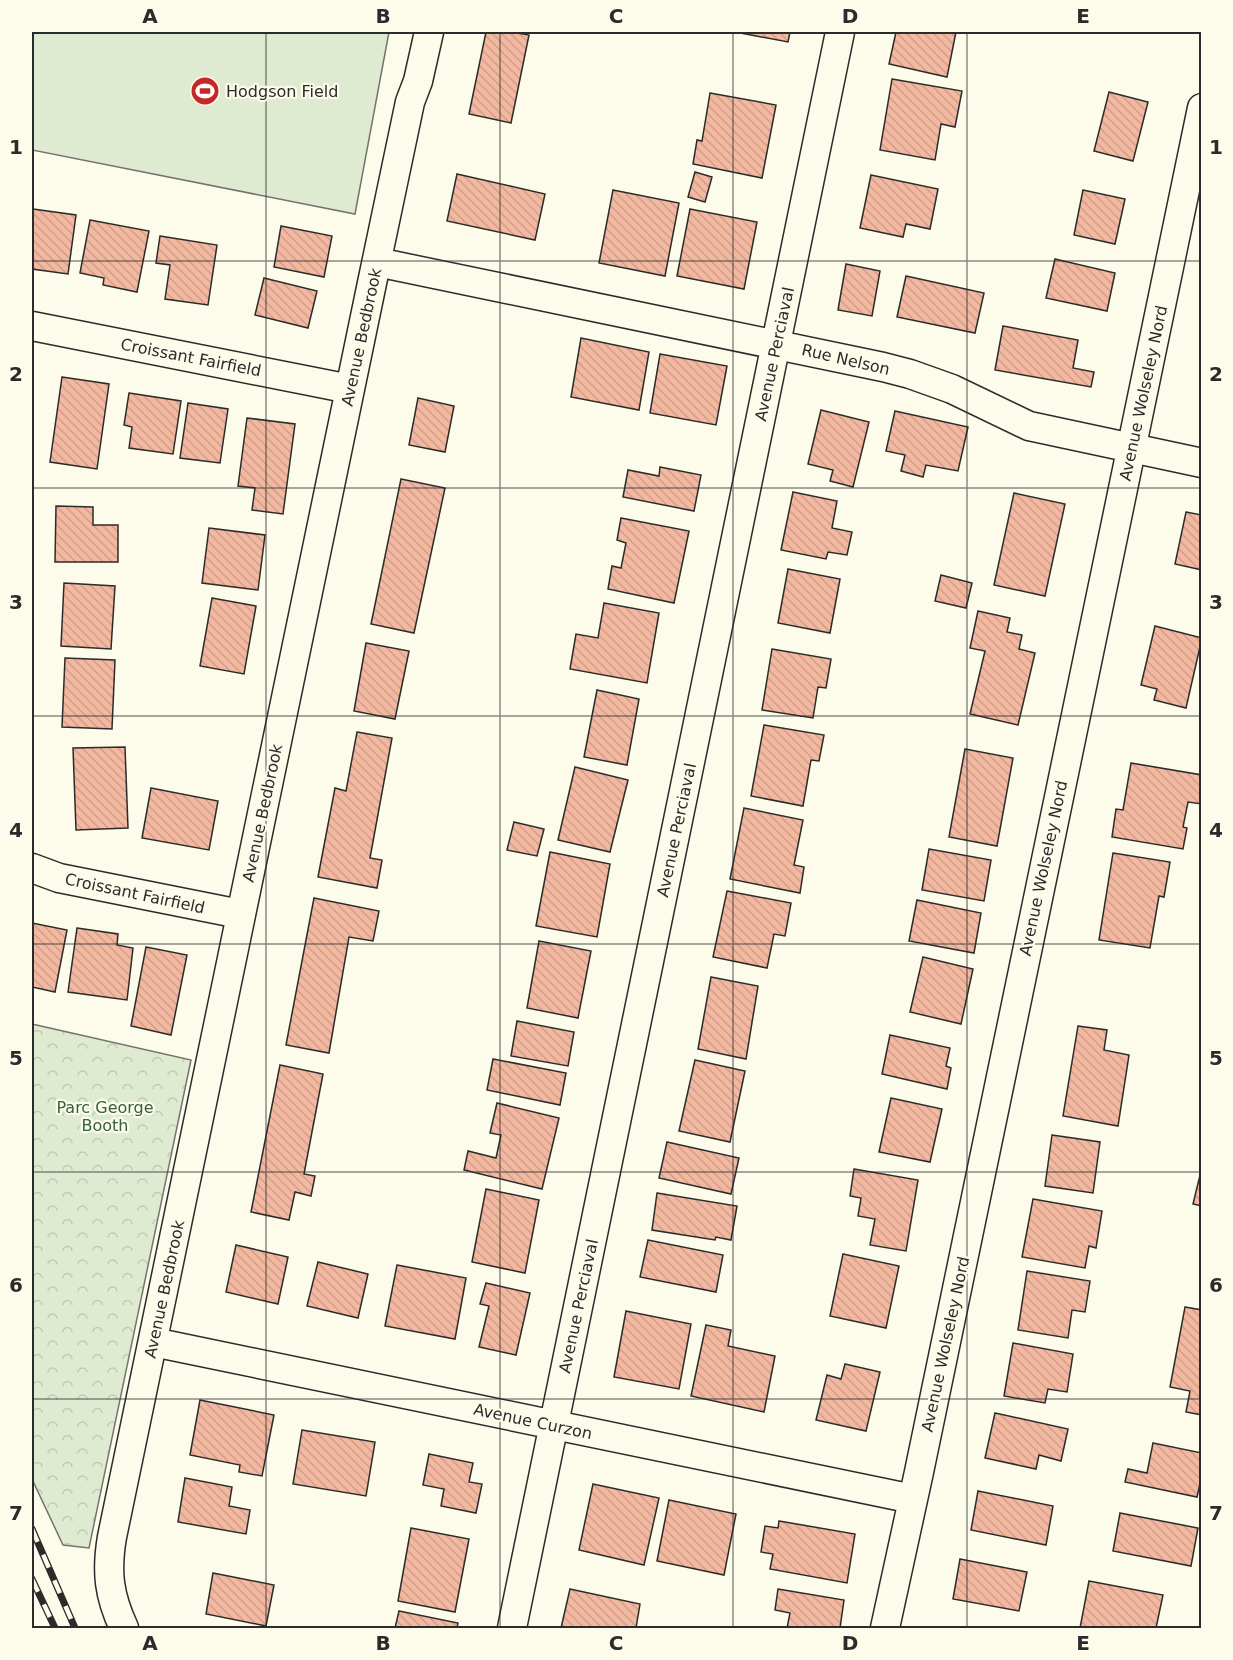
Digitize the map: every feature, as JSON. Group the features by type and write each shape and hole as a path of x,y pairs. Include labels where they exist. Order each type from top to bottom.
{"street":[{"name":"Avenue Bedbrook","path":"124,1629 109,1582 109,1555 410,102 418,81 429,32"},
{"name":"Avenue Perciaval","path":"512,1629 840,32"},
{"name":"Avenue Wolseley Nord","path":"885,1629 1202,108"},
{"name":"Rue Nelson","path":"377,262 776,344 910,374 952,389 1029,426 1202,463"},
{"name":"Croissant Fairfield","path":"32,326 350,389"},
{"name":"Croissant Fairfield","path":"32,868 59,878 240,914"},
{"name":"Avenue Curzon","path":"153,1342 553,1426 913,1498"}],"green space":[{"name":"Hodgson Field","path":"32,32 389,32 355,214 32,150"},
{"name":"Parc George Booth","path":"32,1024 191,1060 89,1548 63,1545 32,1479"}],"building":[{"path":"486,32 512,32 529,35 511,123 469,114"},
{"path":"735,32 790,32 788,42"},
{"path":"896,32 956,32 947,77 889,64"},
{"path":"892,79 962,91 955,127 941,124 935,160 880,150"},
{"path":"1109,92 1148,102 1133,161 1094,151"},
{"path":"710,93 776,105 762,178 693,164 697,140 702,141"},
{"path":"695,172 712,177 705,202 688,197"},
{"path":"457,174 545,194 535,240 447,221"},
{"path":"871,175 938,189 930,229 906,224 903,237 860,228"},
{"path":"613,190 679,203 665,276 599,263"},
{"path":"1083,190 1125,199 1115,244 1074,235"},
{"path":"33,209 76,215 68,274 32,269"},
{"path":"690,209 757,222 744,289 677,276"},
{"path":"90,220 149,231 137,292 103,285 104,278 80,273"},
{"path":"281,226 332,236 324,277 274,267"},
{"path":"160,236 217,245 208,305 165,299 170,265 156,263"},
{"path":"1055,259 1115,273 1107,311 1046,298"},
{"path":"846,264 880,271 872,316 838,310"},
{"path":"906,276 984,293 975,333 897,317"},
{"path":"264,278 317,291 308,328 255,315"},
{"path":"1003,326 1078,340 1073,368 1094,372 1091,387 995,370"},
{"path":"581,338 649,352 639,410 571,397"},
{"path":"660,354 727,366 716,425 650,413"},
{"path":"62,377 109,384 97,469 50,462"},
{"path":"129,393 181,401 173,454 129,448 132,427 124,425"},
{"path":"418,398 454,406 445,452 409,445"},
{"path":"188,403 228,409 220,463 180,458"},
{"path":"821,410 869,422 853,487 830,481 833,470 808,464"},
{"path":"895,411 968,427 958,471 926,465 923,477 901,471 905,455 886,451"},
{"path":"247,418 295,424 283,514 252,510 255,488 238,486"},
{"path":"660,467 701,475 694,511 623,497 628,470 659,476"},
{"path":"401,479 445,488 414,633 371,624"},
{"path":"793,492 837,501 832,528 852,532 847,555 828,552 826,559 781,550"},
{"path":"1014,493 1065,504 1045,596 994,585"},
{"path":"56,506 93,507 93,525 118,525 118,562 55,562"},
{"path":"1186,512 1202,515 1202,570 1175,564"},
{"path":"621,518 689,531 674,603 608,589 612,566 621,568 626,543 617,540"},
{"path":"209,528 265,535 258,590 202,583"},
{"path":"788,569 840,579 830,633 778,623"},
{"path":"941,575 972,583 966,608 935,601"},
{"path":"64,583 115,586 111,649 61,646"},
{"path":"212,598 256,606 244,674 200,666"},
{"path":"604,603 659,613 647,683 570,669 576,634 598,638"},
{"path":"978,611 1010,618 1007,632 1022,635 1019,649 1035,653 1018,725 970,714 985,651 970,648"},
{"path":"1155,626 1202,638 1186,708 1154,700 1157,689 1141,685"},
{"path":"366,643 409,651 395,719 354,711"},
{"path":"772,649 831,659 826,688 818,687 813,718 762,710"},
{"path":"65,658 115,660 112,729 62,727"},
{"path":"597,690 639,699 627,765 584,757"},
{"path":"764,725 824,735 819,761 811,760 803,806 751,796"},
{"path":"357,732 392,738 370,858 382,860 377,888 318,877 335,788 346,791"},
{"path":"125,747 128,828 76,830 73,748"},
{"path":"965,749 1013,758 997,846 949,837"},
{"path":"1131,763 1202,775 1202,804 1188,802 1183,827 1187,828 1183,849 1112,837 1116,809 1123,810"},
{"path":"575,767 628,780 610,852 558,840"},
{"path":"151,788 218,801 209,850 142,838"},
{"path":"744,808 803,820 794,865 804,867 800,893 730,879"},
{"path":"514,822 544,829 537,856 507,850"},
{"path":"929,849 991,860 984,901 922,890"},
{"path":"550,852 610,864 597,937 536,926"},
{"path":"1113,853 1170,862 1164,897 1159,896 1150,948 1099,940"},
{"path":"727,891 791,903 785,936 774,934 767,968 713,957"},
{"path":"314,898 379,911 373,941 349,937 329,1053 286,1045"},
{"path":"917,900 981,913 974,953 909,941"},
{"path":"32,923 67,930 55,992 32,987"},
{"path":"77,928 118,934 117,945 133,948 127,1000 68,992"},
{"path":"539,941 591,951 578,1018 527,1008"},
{"path":"146,947 187,955 171,1035 131,1026"},
{"path":"923,957 973,969 961,1024 910,1012"},
{"path":"711,977 758,986 746,1059 698,1049"},
{"path":"517,1021 574,1032 568,1066 511,1056"},
{"path":"1078,1026 1107,1030 1104,1050 1129,1055 1118,1126 1063,1116"},
{"path":"890,1035 950,1048 946,1066 951,1068 947,1089 882,1074"},
{"path":"493,1059 566,1073 560,1105 487,1090"},
{"path":"695,1060 745,1071 730,1142 679,1131"},
{"path":"280,1065 323,1074 304,1174 315,1176 311,1196 295,1192 289,1220 251,1212"},
{"path":"891,1098 942,1109 930,1162 879,1152"},
{"path":"497,1103 559,1118 542,1189 464,1170 468,1151 496,1158 501,1135 490,1133"},
{"path":"1052,1135 1100,1142 1093,1193 1045,1186"},
{"path":"667,1142 739,1158 731,1194 659,1178"},
{"path":"1202,1167 1202,1206 1193,1204"},
{"path":"854,1169 918,1180 906,1251 870,1245 875,1219 858,1216 861,1198 850,1196"},
{"path":"486,1189 539,1200 525,1273 472,1262"},
{"path":"657,1193 737,1206 731,1240 716,1237 715,1240 652,1230"},
{"path":"1033,1199 1102,1211 1096,1248 1089,1246 1085,1268 1022,1257"},
{"path":"648,1240 723,1255 716,1292 640,1277"},
{"path":"236,1245 288,1257 278,1304 226,1292"},
{"path":"843,1254 899,1266 886,1328 830,1316"},
{"path":"318,1262 368,1274 358,1318 307,1306"},
{"path":"397,1265 466,1278 455,1339 385,1326"},
{"path":"1027,1271 1090,1281 1085,1312 1072,1310 1068,1338 1018,1330"},
{"path":"486,1283 530,1293 516,1355 479,1347 489,1306 480,1304"},
{"path":"1185,1307 1202,1310 1202,1415 1186,1412 1190,1391 1170,1387"},
{"path":"626,1311 691,1324 679,1389 614,1377"},
{"path":"706,1325 731,1330 728,1346 775,1356 764,1412 691,1396"},
{"path":"1013,1343 1073,1354 1067,1392 1048,1389 1045,1403 1004,1396"},
{"path":"845,1364 880,1372 866,1431 816,1420 827,1375 841,1379"},
{"path":"200,1400 274,1415 262,1476 239,1472 240,1465 190,1455"},
{"path":"995,1413 1068,1429 1061,1461 1039,1455 1036,1469 985,1458"},
{"path":"302,1430 375,1442 366,1496 293,1484"},
{"path":"1153,1443 1202,1453 1202,1475 1197,1497 1125,1482 1128,1469 1147,1473"},
{"path":"429,1454 473,1463 469,1482 482,1484 476,1513 441,1506 444,1489 423,1485"},
{"path":"185,1478 232,1487 229,1506 250,1510 246,1534 178,1522"},
{"path":"593,1484 659,1498 644,1565 579,1550"},
{"path":"978,1491 1053,1506 1046,1545 971,1530"},
{"path":"669,1500 736,1514 724,1575 657,1561"},
{"path":"1120,1513 1198,1528 1191,1566 1113,1551"},
{"path":"779,1521 855,1534 847,1583 770,1569 773,1554 761,1552 765,1526 778,1528"},
{"path":"411,1528 469,1539 455,1612 398,1601"},
{"path":"960,1559 1027,1572 1019,1611 953,1599"},
{"path":"213,1573 274,1585 266,1626 206,1614"},
{"path":"1089,1581 1163,1595 1156,1628 1080,1628"},
{"path":"570,1589 640,1604 636,1628 561,1628"},
{"path":"778,1589 844,1600 840,1628 787,1628 790,1613 775,1610"},
{"path":"399,1611 458,1623 457,1628 395,1628"}],"railway":[{"path":"32,1529 75,1628"},
{"path":"32,1579 55,1628"}],"place":[{"name":"Hodgson Field","path":"205,91"}]}
